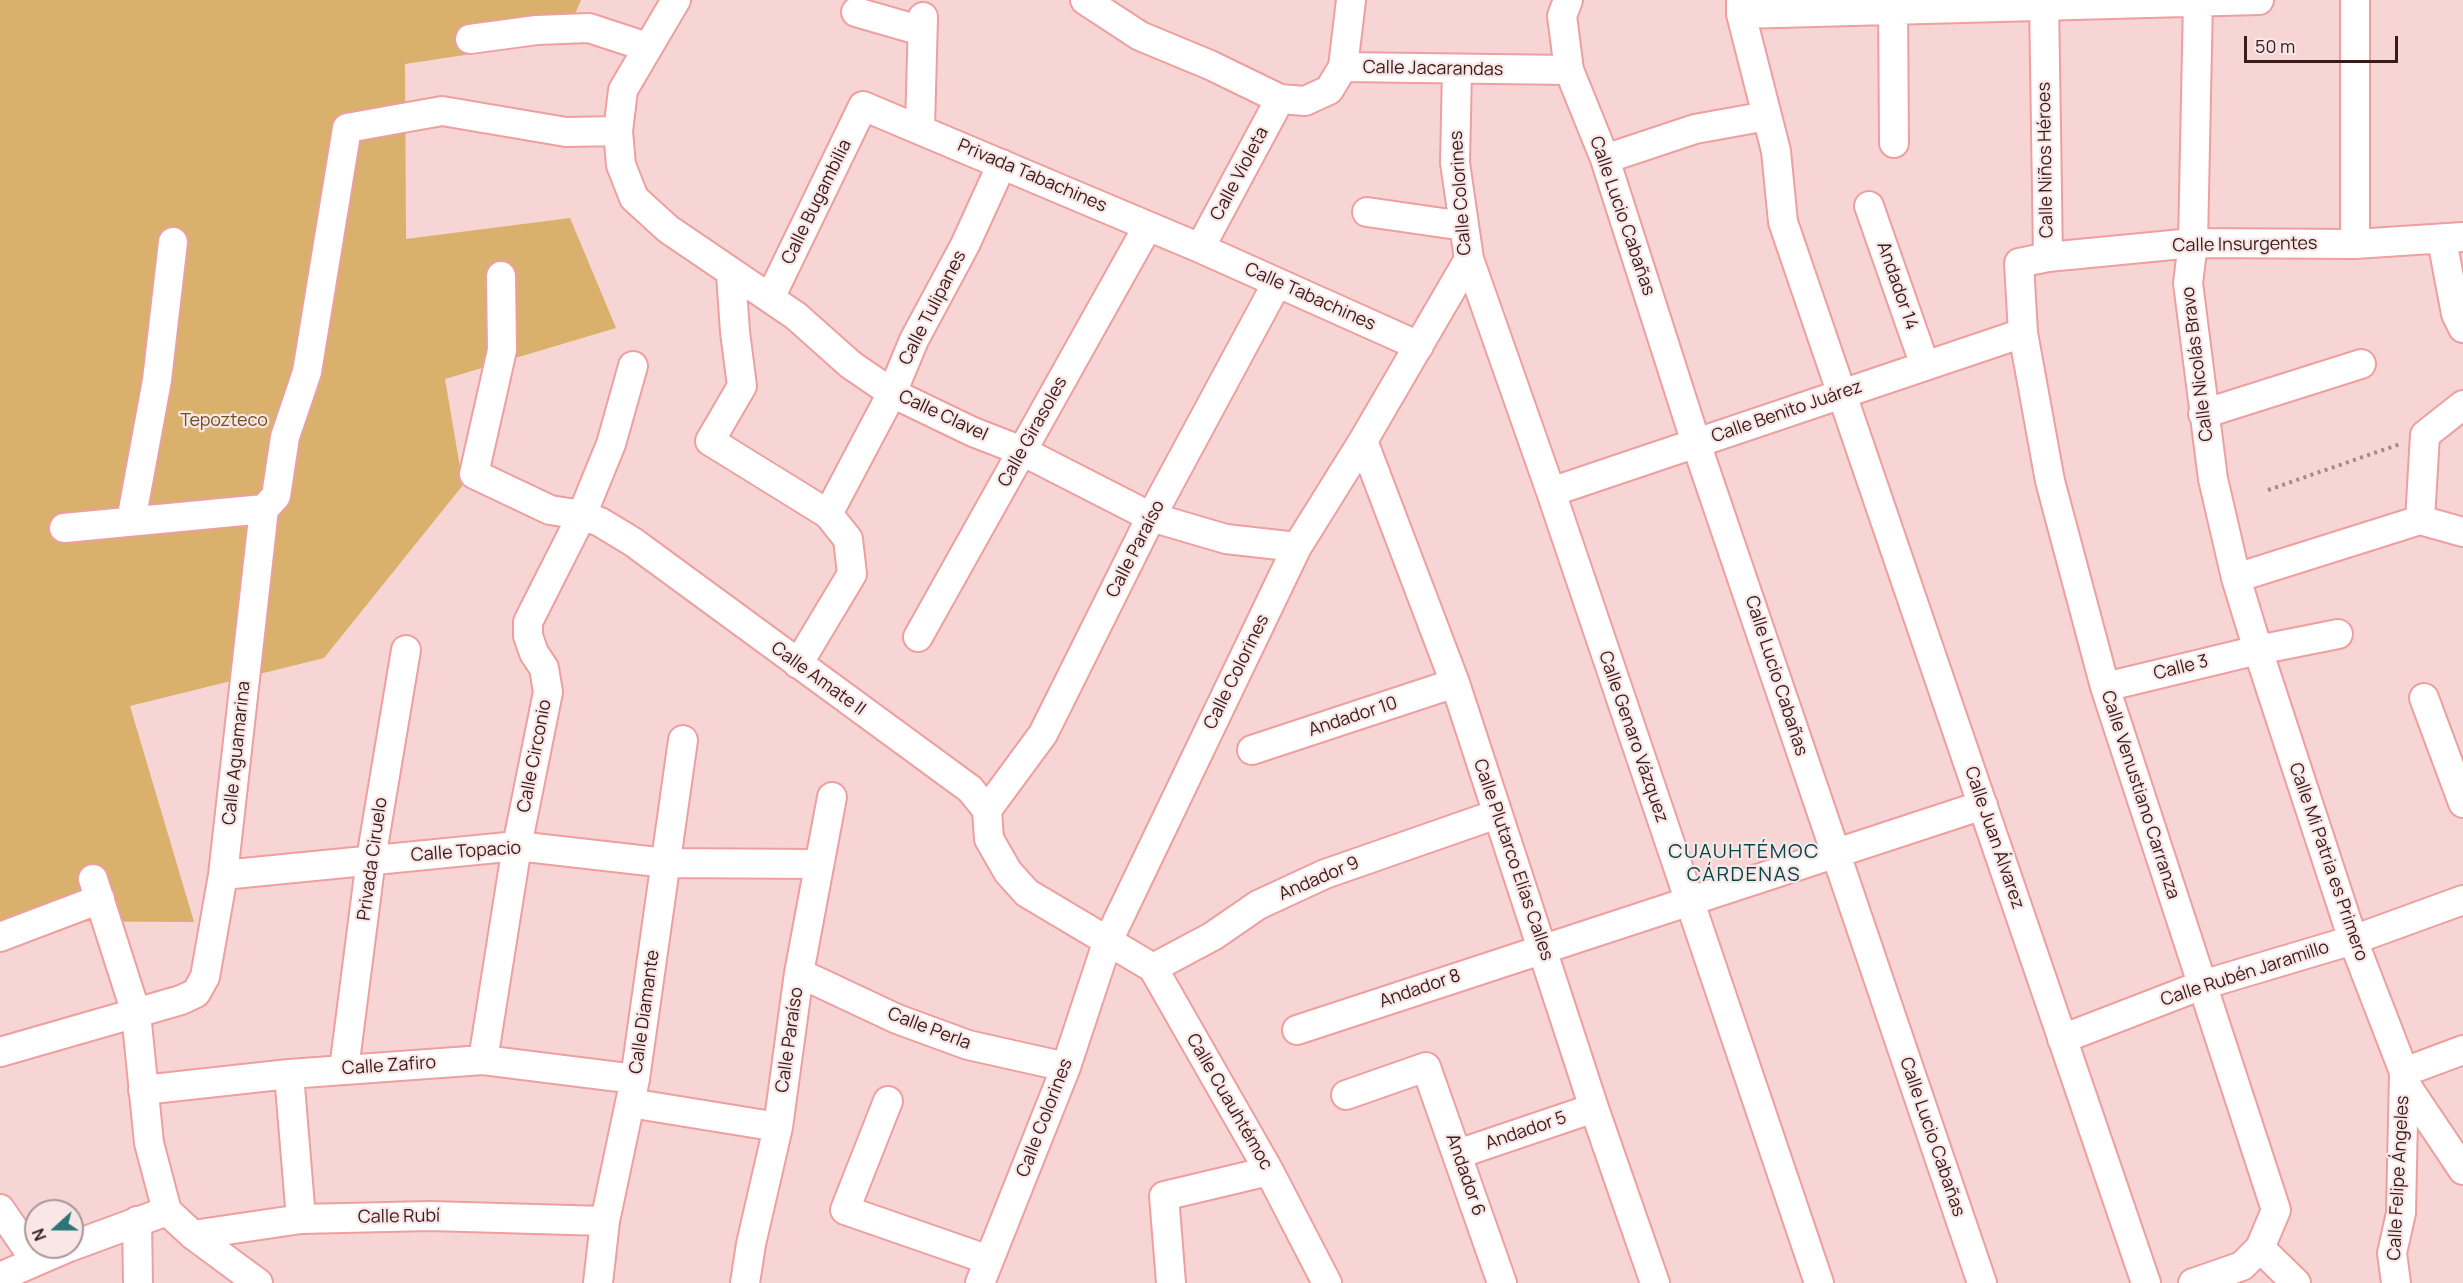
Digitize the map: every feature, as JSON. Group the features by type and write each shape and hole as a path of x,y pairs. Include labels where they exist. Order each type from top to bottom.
{"street":[{"path":"64,528 264,509 276,496 285,437 307,372 347,128 442,111 566,132 618,131 623,90 676,0"},
{"name":"Calle Jacarandas","path":"1085,0 1140,36 1210,65 1280,99 1305,101 1329,90 1343,67 1569,70"},
{"path":"1343,67 1351,0"},
{"name":"Calle Lucio Cabañas","path":"1568,0 1562,16 1569,70 1605,159 1696,443 1736,554 1835,854 1982,1283"},
{"path":"1741,7 2259,0"},
{"path":"2355,0 2355,244"},
{"name":"Calle Nicolás Bravo","path":"2198,1 2193,243 2188,283 2213,479 2236,578 2258,650"},
{"name":"Calle Niños Héroes","path":"2023,333 2019,262 2048,257 2044,3"},
{"path":"1893,5 1894,143"},
{"name":"Calle Juan Álvarez","path":"1741,7 1776,151 1783,222 2146,1283"},
{"path":"856,12 923,24 920,128"},
{"path":"470,39 537,30 589,28 647,47"},
{"name":"Calle Colorines","path":"985,1272 1066,1068 1107,943 1297,547 1363,441 1469,259 1455,163 1457,70"},
{"name":"Calle Violeta","path":"1200,248 1280,99"},
{"name":"Privada Tabachines","path":"863,106 920,128 1200,248"},
{"name":"Calle Bugambilia","path":"771,298 863,106"},
{"path":"1605,159 1695,129 1767,116"},
{"name":"Calle Clavel","path":"618,131 621,165 634,198 668,229 731,274 796,316 851,365 892,393 973,432 1022,451 1151,517 1226,539 1297,547"},
{"name":"Calle Tulipanes","path":"828,514 892,393 914,340 965,245 1002,164"},
{"name":"Andador 14","path":"1869,206 1925,366"},
{"path":"1367,212 1464,226"},
{"name":"Calle Girasoles","path":"918,637 1148,226"},
{"name":"Calle Insurgentes","path":"2048,257 2193,243 2355,244 2453,239 2456,314 2463,328"},
{"path":"131,521 158,380 173,242"},
{"name":"Calle Tabachines","path":"1200,248 1419,346"},
{"name":"Calle Genaro Vázquez","path":"1469,259 1551,492 1689,900 1812,1281"},
{"path":"731,274 742,386 710,441 828,514 848,539 852,574 798,664"},
{"name":"Calle Amate II","path":"501,276 502,350 474,474 550,510 582,515 600,522 633,542 970,789 987,810"},
{"name":"Calle Paraíso","path":"987,810 1043,734 1151,517 1277,283"},
{"name":"Calle Benito Juárez","path":"1551,492 2023,333"},
{"name":"Calle Venustiano Carranza","path":"2023,333 2050,481 2105,687 2276,1210 2260,1248"},
{"path":"2203,414 2361,364"},
{"name":"Calle Circonio","path":"483,1060 517,846 548,692 544,668 534,653 528,636 528,622 582,515 610,444 633,366"},
{"path":"2420,520 2425,435 2463,405"},
{"name":"Calle Plutarco Elías Calles","path":"1363,441 1455,683 1594,1108 1655,1283"},
{"name":"Calle Aguamarina","path":"136,1013 196,993 205,977 223,874 264,509"},
{"path":"2236,578 2420,520 2463,532"},
{"name":"Calle 3","path":"2105,687 2258,650 2338,634"},
{"name":"Privada Ciruelo","path":"344,1069 371,859 406,650"},
{"name":"Calle Mi Patria es Primero","path":"2258,650 2353,940 2404,1077"},
{"name":"Andador 10","path":"1252,750 1455,683"},
{"path":"2424,698 2463,803"},
{"name":"Calle Diamante","path":"598,1283 605,1221 633,1091 683,740"},
{"name":"Calle Paraíso","path":"745,1283 751,1244 778,1127 799,973 817,864 832,797"},
{"name":"Andador 8","path":"1297,1030 1983,805"},
{"path":"987,810 989,839 1008,872 1027,893 1107,943 1153,968"},
{"name":"Andador 9","path":"1153,968 1213,936 1258,905 1325,874 1497,814"},
{"name":"Calle Topacio","path":"223,874 517,846 666,863 817,864"},
{"path":"0,938 97,889 136,1013 149,1143 168,1211 193,1235 258,1283"},
{"name":"Calle Rubén Jaramillo","path":"2062,1039 2202,985 2353,940 2463,900"},
{"name":"Calle Cuauhtémoc","path":"1153,968 1269,1171 1327,1283"},
{"name":"Calle Perla","path":"799,973 897,1018 968,1045 1066,1068"},
{"path":"0,1052 136,1013"},
{"path":"2460,1157 2404,1077 2463,1050"},
{"name":"Calle Zafiro","path":"143,1090 344,1069 483,1060 633,1091 778,1127"},
{"name":"Andador 6","path":"1346,1095 1426,1067 1502,1283"},
{"path":"289,1074 301,1219"},
{"name":"Calle Felipe Ángeles","path":"2393,1282 2391,1253 2401,1213 2404,1077"},
{"path":"888,1101 845,1210 985,1272"},
{"name":"Andador 5","path":"1458,1154 1594,1108"},
{"path":"1171,1283 1164,1196 1269,1171"},
{"path":"0,1209 35,1260 0,1277"},
{"path":"84,1241 168,1211"},
{"name":"Calle Rubí","path":"193,1235 301,1219 430,1216 605,1221"},
{"path":"137,1221 138,1283"},
{"path":"2193,1283 2242,1266 2260,1248 2296,1283"}],"path":[{"path":"2268,490 2425,435"}],"green space":[{"name":"Tepozteco","path":"0,0 581,0 564,40 405,64 406,239 570,218 616,328 445,379 463,485 324,658 130,706 194,922 0,921"}],"district":[{"name":"CUAUHTÉMOC CÁRDENAS","path":"1744,864"}]}
